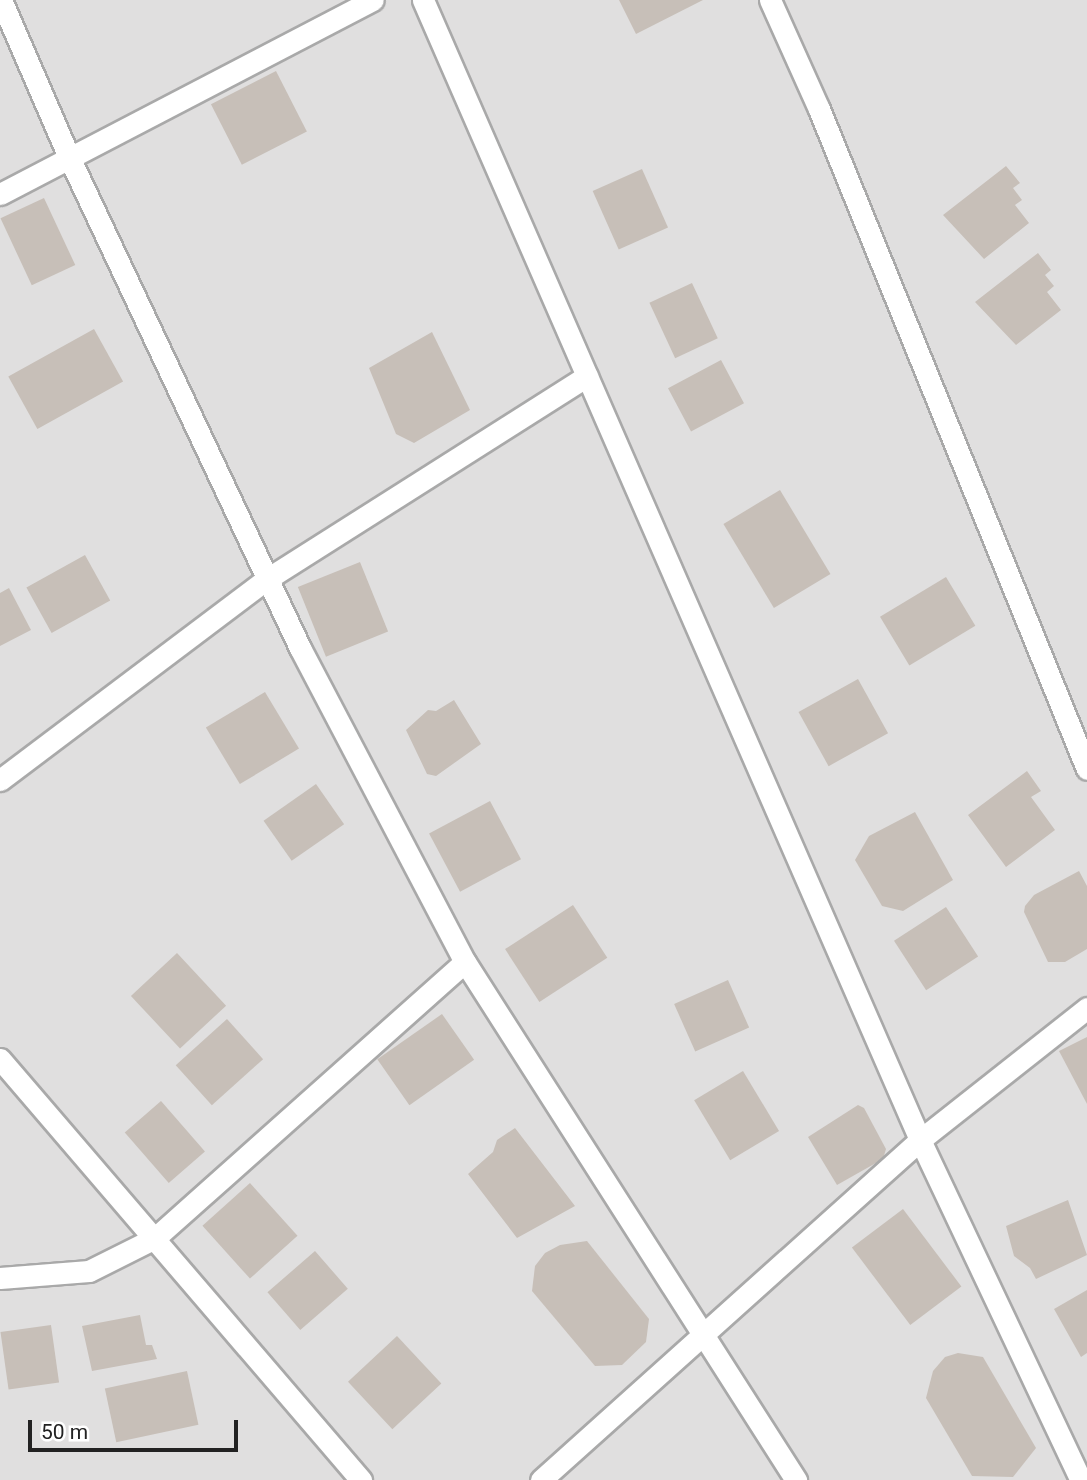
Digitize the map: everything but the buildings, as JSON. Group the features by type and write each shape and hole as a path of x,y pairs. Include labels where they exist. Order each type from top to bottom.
{"street":[{"path":"1,0 69,157 267,579 465,962 796,1480"},
{"path":"0,194 373,0"},
{"path":"423,0 920,1140 1081,1480"},
{"path":"770,0 819,109 1087,769"},
{"path":"0,780 267,579 587,376"},
{"path":"0,1278 89,1271 155,1238 465,962"},
{"path":"541,1480 704,1338 920,1140 1087,1008"},
{"path":"0,1059 361,1480"}],"shaded area":[{"path":"0,0 1087,0 1087,1480 0,1480"}]}
